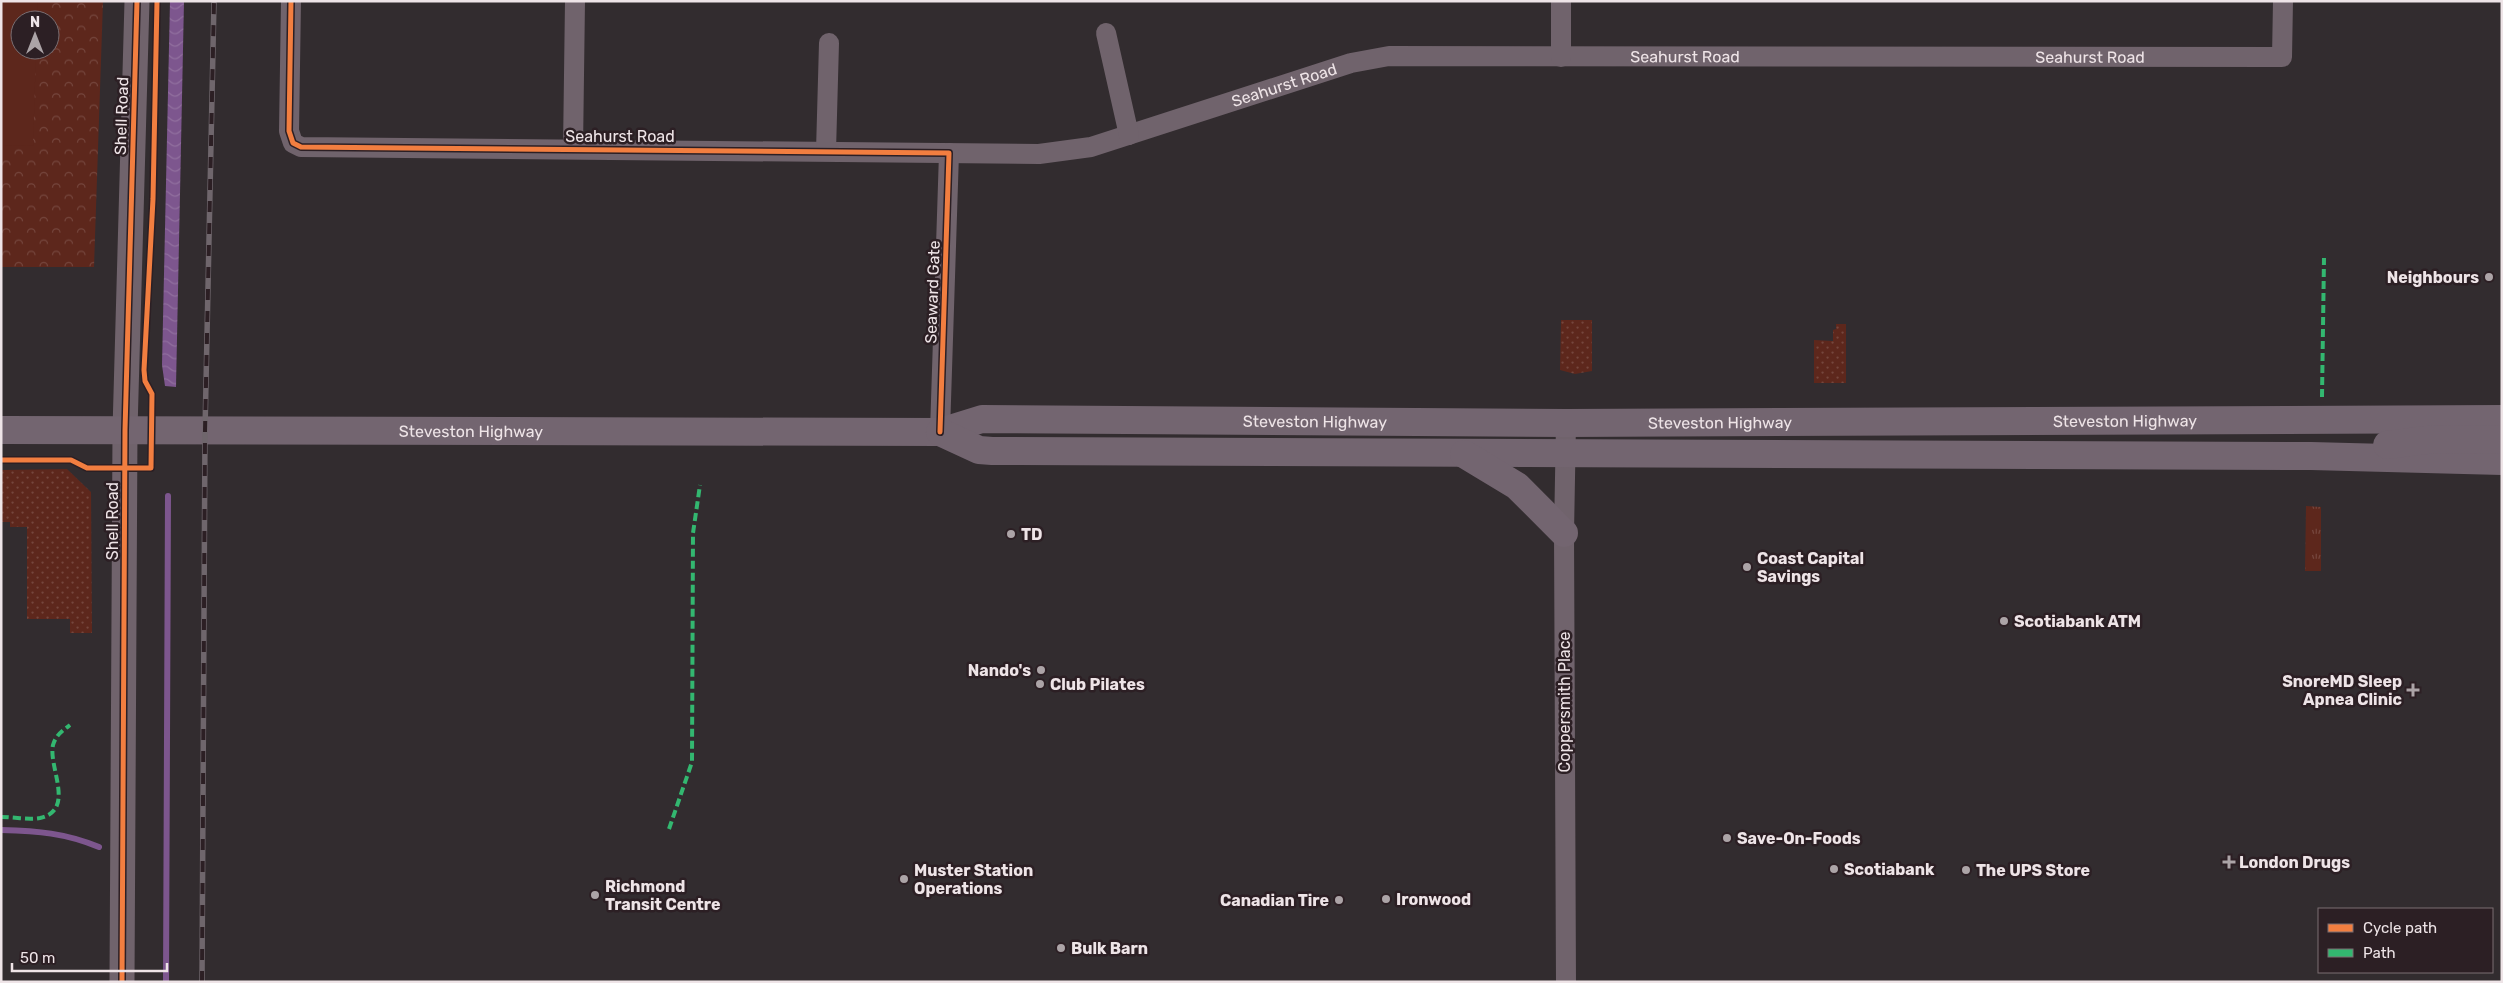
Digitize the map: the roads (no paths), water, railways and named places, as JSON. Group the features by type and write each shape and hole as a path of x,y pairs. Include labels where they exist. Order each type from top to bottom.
{"main road":[{"name":"Steveston Highway","path":"1,430 940,432 982,419 1566,423 2502,419"},
{"name":"Steveston Highway","path":"940,432 979,450 992,451 1566,455 2311,456 2502,461"},
{"name":"Steveston Highway","path":"2311,456 2426,440 2502,440"},
{"path":"1463,453 1517,486 1564,533"}],"street":[{"name":"Shell Road","path":"122,982 125,430 137,1"},
{"name":"Seahurst Road","path":"291,1 289,124 293,143 301,147 325,149 574,148 1039,154 1091,147 1352,63 1389,56 2282,57 2283,1"},
{"path":"574,148 575,1"},
{"path":"1561,1 1561,57"},
{"path":"1106,32 1129,135"},
{"path":"826,151 829,43"},
{"name":"Seaward Gate","path":"940,432 949,153"},
{"name":"Coppersmith Place","path":"1566,423 1564,533 1566,982"}],"water":[{"path":"170,1 184,1 176,387 165,386 162,365"}],"waterway":[{"path":"166,982 168,496"},
{"path":"1,830 51,834 87,842 99,847"}],"railway":[{"path":"202,982 205,431 214,1"}],"place":[{"name":"Neighbours","path":"2489,277"},
{"name":"TD","path":"1011,534"},
{"name":"Coast Capital Savings","path":"1747,567"},
{"name":"Scotiabank ATM","path":"2004,621"},
{"name":"Nando's","path":"1041,670"},
{"name":"Club Pilates","path":"1040,684"},
{"name":"SnoreMD Sleep Apnea Clinic","path":"2413,690"},
{"name":"Save-On-Foods","path":"1727,838"},
{"name":"London Drugs","path":"2229,862"},
{"name":"Scotiabank","path":"1834,869"},
{"name":"The UPS Store","path":"1966,870"},
{"name":"Muster Station Operations","path":"904,879"},
{"name":"Richmond Transit Centre","path":"595,895"},
{"name":"Ironwood","path":"1386,899"},
{"name":"Canadian Tire","path":"1339,900"},
{"name":"Bulk Barn","path":"1061,948"}]}
